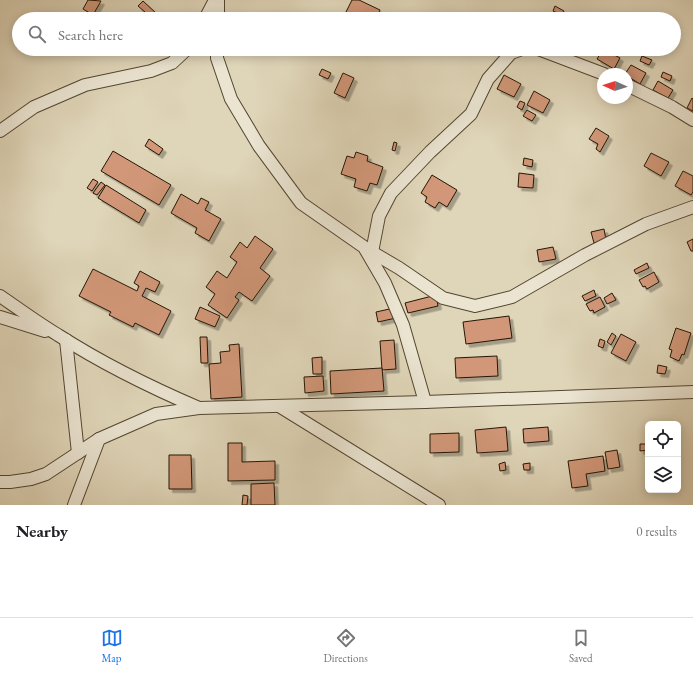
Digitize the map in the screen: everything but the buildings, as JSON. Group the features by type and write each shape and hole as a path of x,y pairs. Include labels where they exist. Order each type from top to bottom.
{"street":[{"path":"209,12 216,0"},
{"path":"216,0 217,12"},
{"path":"0,131 34,107 85,85 151,71 172,63 180,56"},
{"path":"217,56 231,100 259,146 301,203 368,250 399,268 443,298 475,306 512,297 585,254 646,224 693,207"},
{"path":"425,402 403,325 385,283 368,250 379,216 390,193 430,152 471,114 488,79 508,56"},
{"path":"556,56 597,71"},
{"path":"633,88 672,107 693,120"},
{"path":"0,296 62,338 123,373 199,408"},
{"path":"0,317 62,338"},
{"path":"62,338 78,453"},
{"path":"0,482 31,479 46,474 99,439 156,414 199,408 425,402 693,392"},
{"path":"279,406 439,505"},
{"path":"74,505 99,439"}]}
